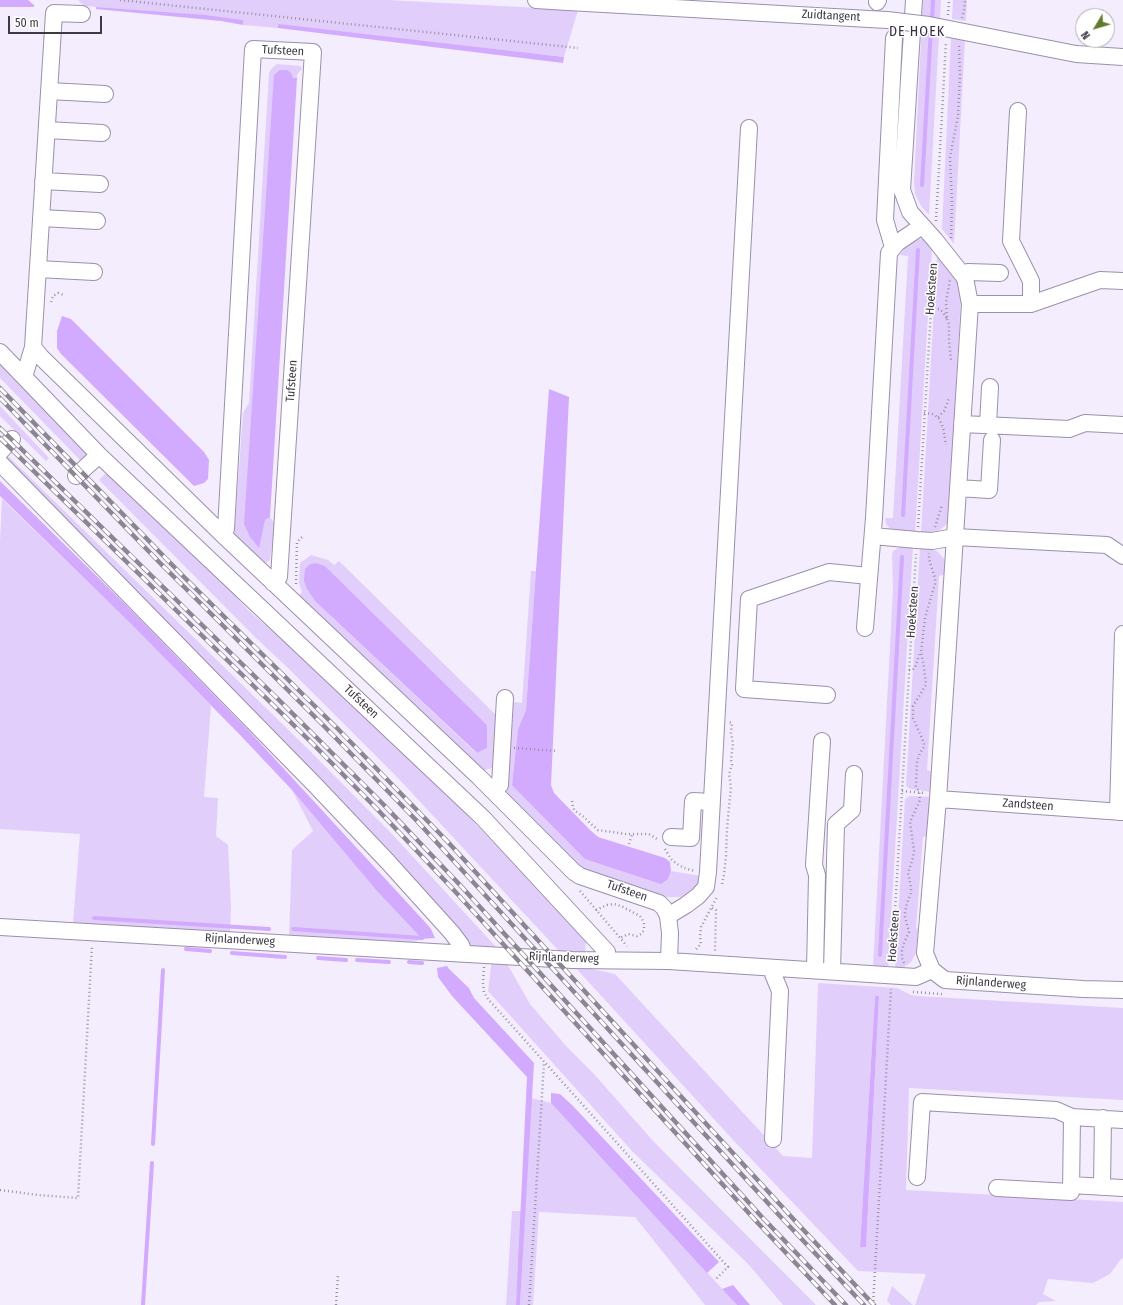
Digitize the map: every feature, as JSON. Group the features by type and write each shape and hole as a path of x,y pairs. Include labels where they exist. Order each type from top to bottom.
{"street":[{"name":"Zuidtangent","path":"536,0 887,20 929,25 1076,54 1123,57"},
{"name":"Hoeksteen","path":"914,0 902,190 910,212 961,268 965,278 970,304 938,799 925,953 932,970"},
{"path":"24,377 33,347 54,13 63,7 82,14"},
{"path":"893,247 885,220 894,38"},
{"name":"Tufsteen","path":"222,534 226,529 253,49 313,52 279,577 274,583"},
{"path":"49,91 105,94"},
{"path":"1018,111 1011,241 1031,281 1031,304"},
{"path":"669,961 670,934 668,916 698,896 706,887 749,128"},
{"path":"47,130 102,133"},
{"path":"44,181 100,184"},
{"path":"41,218 97,221"},
{"path":"865,628 873,536 889,253 897,243 922,226"},
{"path":"961,268 1000,274"},
{"path":"38,269 94,272"},
{"path":"970,304 1031,304 1100,280 1123,281"},
{"name":"Tufsteen","path":"33,347 40,357 222,534 493,791 574,872 580,876 659,903 664,908 668,916"},
{"name":"Tufsteen","path":"0,352 99,455 483,818 607,952 604,960"},
{"path":"958,488 989,490 990,387"},
{"path":"962,424 990,433 1069,429 1085,423 1123,424"},
{"path":"0,452 12,440"},
{"path":"76,476 99,455"},
{"path":"0,463 317,787 388,862 452,933 461,945 464,953"},
{"path":"873,536 924,540 955,537 1107,545 1123,556"},
{"path":"827,695 744,689 749,600 829,572 870,576"},
{"name":"Zandsteen","path":"938,799 1120,812 1123,634"},
{"path":"493,791 500,785 505,698"},
{"path":"815,970 817,876 814,865 822,741"},
{"path":"832,971 836,824 852,810 854,774"},
{"path":"665,841 691,838 693,801 711,802"},
{"name":"Rijnlanderweg","path":"0,927 584,960 669,961 832,971 891,980 916,977 932,970 945,980 1083,989 1123,990"},
{"path":"773,968 773,974 780,991 773,1139"},
{"path":"917,1177 922,1102 1056,1110 1072,1117 1123,1120"},
{"path":"997,1188 1071,1192 1072,1117"},
{"path":"1102,1187 1103,1118"},
{"path":"1071,1185 1123,1188"}],"path":[{"path":"120,0 578,48"},
{"path":"960,24 964,11 965,0"},
{"name":"Hoeksteen","path":"873,1305 909,670 924,540 924,414 947,37"},
{"path":"951,240 952,203 950,157 958,116 960,74 958,38"},
{"path":"947,319 946,302 951,276 961,268"},
{"path":"930,308 939,309 943,312 949,324 951,362"},
{"path":"938,417 944,411 950,396"},
{"path":"924,414 932,414 938,417 943,427 946,448"},
{"path":"909,670 914,668 921,652 925,618 935,584 935,578 924,540 934,529 942,504"},
{"path":"291,600 299,590 295,580 297,542 304,535"},
{"path":"905,964 902,958 902,951 909,932 905,917 907,903 911,893 908,873 914,851 910,822 920,800 919,792 916,786 916,761 924,747 924,743 913,718 913,706 926,685 921,652"},
{"path":"508,748 558,751"},
{"path":"902,791 930,793 938,799"},
{"path":"572,801 575,811 598,830 632,835 649,834 665,841 671,859 684,868 697,871"},
{"path":"629,844 632,835"},
{"path":"596,910 607,905 614,904 640,916 644,924 644,930 641,934 637,936 628,934 620,938"},
{"path":"712,908 716,910 716,964"},
{"path":"0,1190 78,1198 93,932"},
{"path":"484,954 483,982 484,992 486,995 544,1063 728,1267 716,1279"},
{"path":"529,1305 544,1063"},
{"path":"336,1305 338,1275"}],"shaded area":[{"path":"0,0 28,0 34,5 34,7 0,7"},
{"path":"78,0 387,0 578,10 564,57 279,25 278,28 243,25 243,20 84,6"},
{"path":"923,0 941,0 929,215 921,206 915,194 914,182"},
{"path":"953,0 967,0 966,21 952,19"},
{"path":"96,7 205,15 243,20 243,25 221,21 96,9"},
{"path":"278,24 564,57 563,63 278,28"},
{"path":"951,38 965,40 954,244 942,229"},
{"path":"277,64 301,66 302,69 297,74 297,78 293,78 265,520 270,517 275,524 270,560 265,563 234,537 243,413 249,403 269,73"},
{"path":"280,70 287,70 291,73 293,78 297,78 270,517 265,520 259,548 250,537 244,524 274,75"},
{"path":"922,239 928,242 932,247 915,535 891,530 886,524 885,518 893,518 908,256 900,255 906,246 913,241"},
{"path":"937,253 962,286 948,523 935,534 921,534"},
{"path":"62,316 71,319 204,452 209,460 208,479 204,483 194,486 61,354 57,348 57,331"},
{"path":"0,360 92,454 83,463 0,378"},
{"path":"549,389 569,397 551,785 554,793 598,837 665,858 670,862 671,871 668,879 661,884 585,859 512,785 518,729 526,710"},
{"path":"0,406 49,458 46,461 0,416"},
{"path":"7,455 310,751 392,834 498,949 470,948 2,460"},
{"path":"107,472 218,577 250,612 300,655 462,810 586,938 585,952 559,951 397,777 99,480"},
{"path":"0,481 127,606 250,732 425,922 431,929 435,938 422,939 376,890 292,790 242,737 132,625 0,496"},
{"path":"2,499 132,625 211,706 204,797 218,798 216,836 228,845 231,907 230,933 73,923 80,834 0,829 0,543"},
{"path":"903,545 913,545 888,970 873,968 893,588 892,556 893,551"},
{"path":"926,546 938,552 946,561 945,574 939,576 927,770 933,772 932,792 910,789 906,786 920,547"},
{"path":"311,555 328,560 334,565 339,561 497,716 492,768 481,771 298,597 302,592 299,583 300,563","holes":["317,563 325,566 487,725 487,748 476,753 316,602"]},
{"path":"317,563 325,566 487,725 487,748 477,753 316,602 307,589 304,581 305,569 310,564"},
{"path":"531,571 536,571 526,710 518,729 512,785 668,879 671,871 701,876 700,881 692,891 683,897 665,897 586,871 579,867 507,796 505,790 512,702 522,703"},
{"path":"292,790 376,890 422,939 404,945 289,937 292,850 313,831"},
{"path":"910,796 932,797 929,836 923,837 916,928 918,929 916,953 911,962 901,969 895,969 905,799"},
{"path":"492,959 505,960 530,1004 567,1047 594,1074 654,1142 816,1305 783,1305 748,1264 632,1151 488,991"},
{"path":"573,965 615,974 783,1156 812,1158 818,983 897,988 911,995 917,996 1123,1008 1123,1100 909,1088 906,1190 1123,1202 1123,1258 1110,1274 1093,1283 1048,1279 1043,1294 1056,1301 1039,1302 1036,1305 915,1305 926,1274 858,1271 734,1141","holes":["875,996 879,996 866,1247 860,1247"]},
{"path":"447,966 469,988 474,998 534,1063 520,1305 516,1305 527,1077 452,996 438,977 437,968"},
{"path":"875,996 879,996 866,1247 860,1247"},
{"path":"551,1093 560,1094 573,1106 719,1262 707,1273 551,1103"},
{"path":"531,1098 551,1103 737,1305 705,1305 635,1217 539,1212 533,1305 520,1305"},
{"path":"512,1211 522,1211 516,1305 506,1305"},
{"path":"733,1285 750,1305 737,1305 722,1289"},
{"path":"892,1286 913,1305 891,1305 887,1301"}],"waterway":[{"path":"932,22 933,0"},
{"path":"922,185 931,28"},
{"path":"903,515 918,250"},
{"path":"880,955 902,557"},
{"path":"94,918 269,929"},
{"path":"293,929 422,938"},
{"path":"186,949 210,951"},
{"path":"232,953 285,957"},
{"path":"318,958 346,960"},
{"path":"357,960 389,962"},
{"path":"409,962 422,963"},
{"path":"153,1144 163,970"},
{"path":"143,1305 152,1163"}],"railway":[{"path":"0,388 184,577 337,728 447,841 874,1305"},
{"path":"0,398 161,564 417,821 778,1214 864,1305"},
{"path":"0,428 279,700 383,804 460,885 761,1216 846,1305"},
{"path":"0,438 312,743 377,809 451,887 756,1221 835,1305"}],"district":[{"name":"DE HOEK","path":"917,32"}]}
